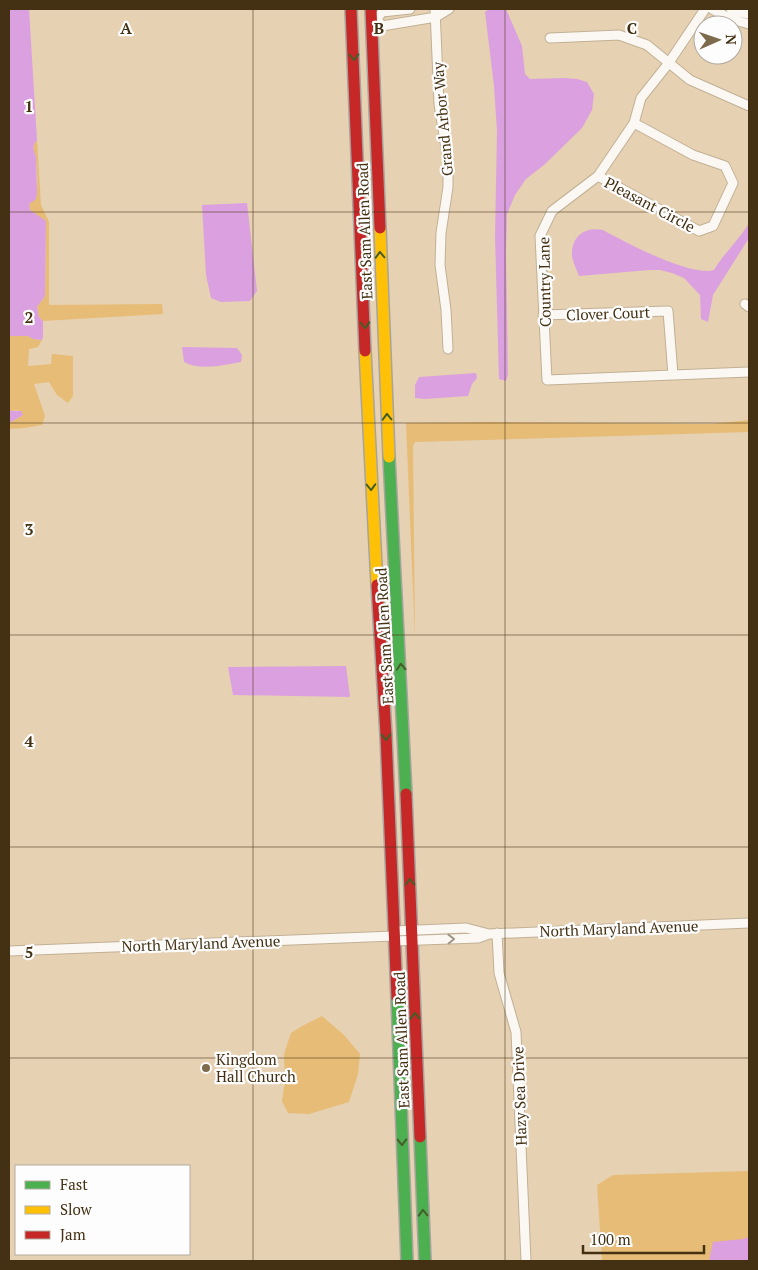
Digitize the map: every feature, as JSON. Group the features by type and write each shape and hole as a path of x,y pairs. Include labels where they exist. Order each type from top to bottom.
{"main road":[{"name":"East Sam Allen Road","path":"352,15 372,511 386,735 407,1261"},
{"name":"East Sam Allen Road","path":"373,16 390,490 403,710 425,1261"}],"street":[{"path":"352,15 373,16 382,12 409,9 411,21"},
{"path":"373,16 382,26 411,21 450,9"},
{"name":"Country Lane","path":"705,9 668,64 641,98 634,123 598,176 552,211 540,236 547,380 749,372"},
{"path":"712,9 731,19 749,24"},
{"path":"731,9 749,14"},
{"name":"Grand Arbor Way","path":"435,13 439,104 448,161 448,187 440,265 446,310 448,349"},
{"path":"550,38 619,35 647,44 668,64 690,80 749,106"},
{"name":"Pleasant Circle","path":"598,176 699,231 714,226 733,183 725,166 693,155 634,123"},
{"name":"Clover Court","path":"543,315 668,311 673,375"},
{"name":"North Maryland Avenue","path":"9,951 394,936 466,928 493,934 749,923"},
{"name":"Hazy Sea Drive","path":"493,934 499,974 516,1032 526,1261"}],"shaded area":[{"path":"12,9 29,9 37,140 34,144 34,152 36,156 37,193 36,199 29,204 30,210 46,221 45,296 37,307 39,317 43,321 42,340 33,339 28,336 9,336 9,11"},
{"path":"489,9 506,9 522,46 525,74 530,79 577,79 587,82 594,94 592,110 582,128 544,165 526,179 515,195 507,214 508,375 506,381 499,379 495,236 497,131 494,86 485,12"},
{"path":"37,140 41,205 49,222 49,305 162,304 163,314 43,321 39,317 37,307 45,296 46,222 30,210 29,204 36,195 37,189 34,144"},
{"path":"247,203 257,291 250,301 221,302 211,298 206,275 202,205"},
{"path":"749,223 749,238 713,295 708,322 701,319 700,295 684,278 660,270 579,276 572,256 572,249 576,238 585,231 596,229 603,230 641,250 674,264 703,271 714,270"},
{"path":"9,336 28,336 33,339 42,340 38,347 29,349 28,366 51,364 52,354 73,356 73,396 68,403 57,395 49,382 34,384 45,416 42,425 9,429 9,423 23,415 18,410 10,411 9,407"},
{"path":"182,347 237,348 242,355 241,362 205,367 190,365 184,362"},
{"path":"476,373 477,378 472,384 468,396 415,398 415,385 419,377"},
{"path":"9,407 11,411 21,411 23,415 9,423"},
{"path":"749,420 749,432 415,442 413,446 415,639 406,423 712,424"},
{"path":"346,666 350,697 233,695 228,667"},
{"path":"322,1016 344,1035 360,1054 358,1074 349,1102 309,1114 288,1113 282,1101 285,1081 284,1054 291,1033"},
{"path":"749,1171 749,1261 602,1261 597,1185 613,1175"},
{"path":"749,1237 749,1261 709,1261 713,1242"}],"traffic: fast":[{"path":"389,457 406,794"},
{"path":"397,998 407,1261"},
{"path":"420,1137 425,1261"}],"traffic: slow":[{"path":"380,228 389,457"},
{"path":"365,351 377,585"}],"traffic: jam":[{"path":"351,9 365,351"},
{"path":"371,9 380,228"},
{"path":"377,585 386,735 397,998"},
{"path":"406,794 420,1137"}],"place":[{"name":"Kingdom Hall Church","path":"206,1068"}]}
